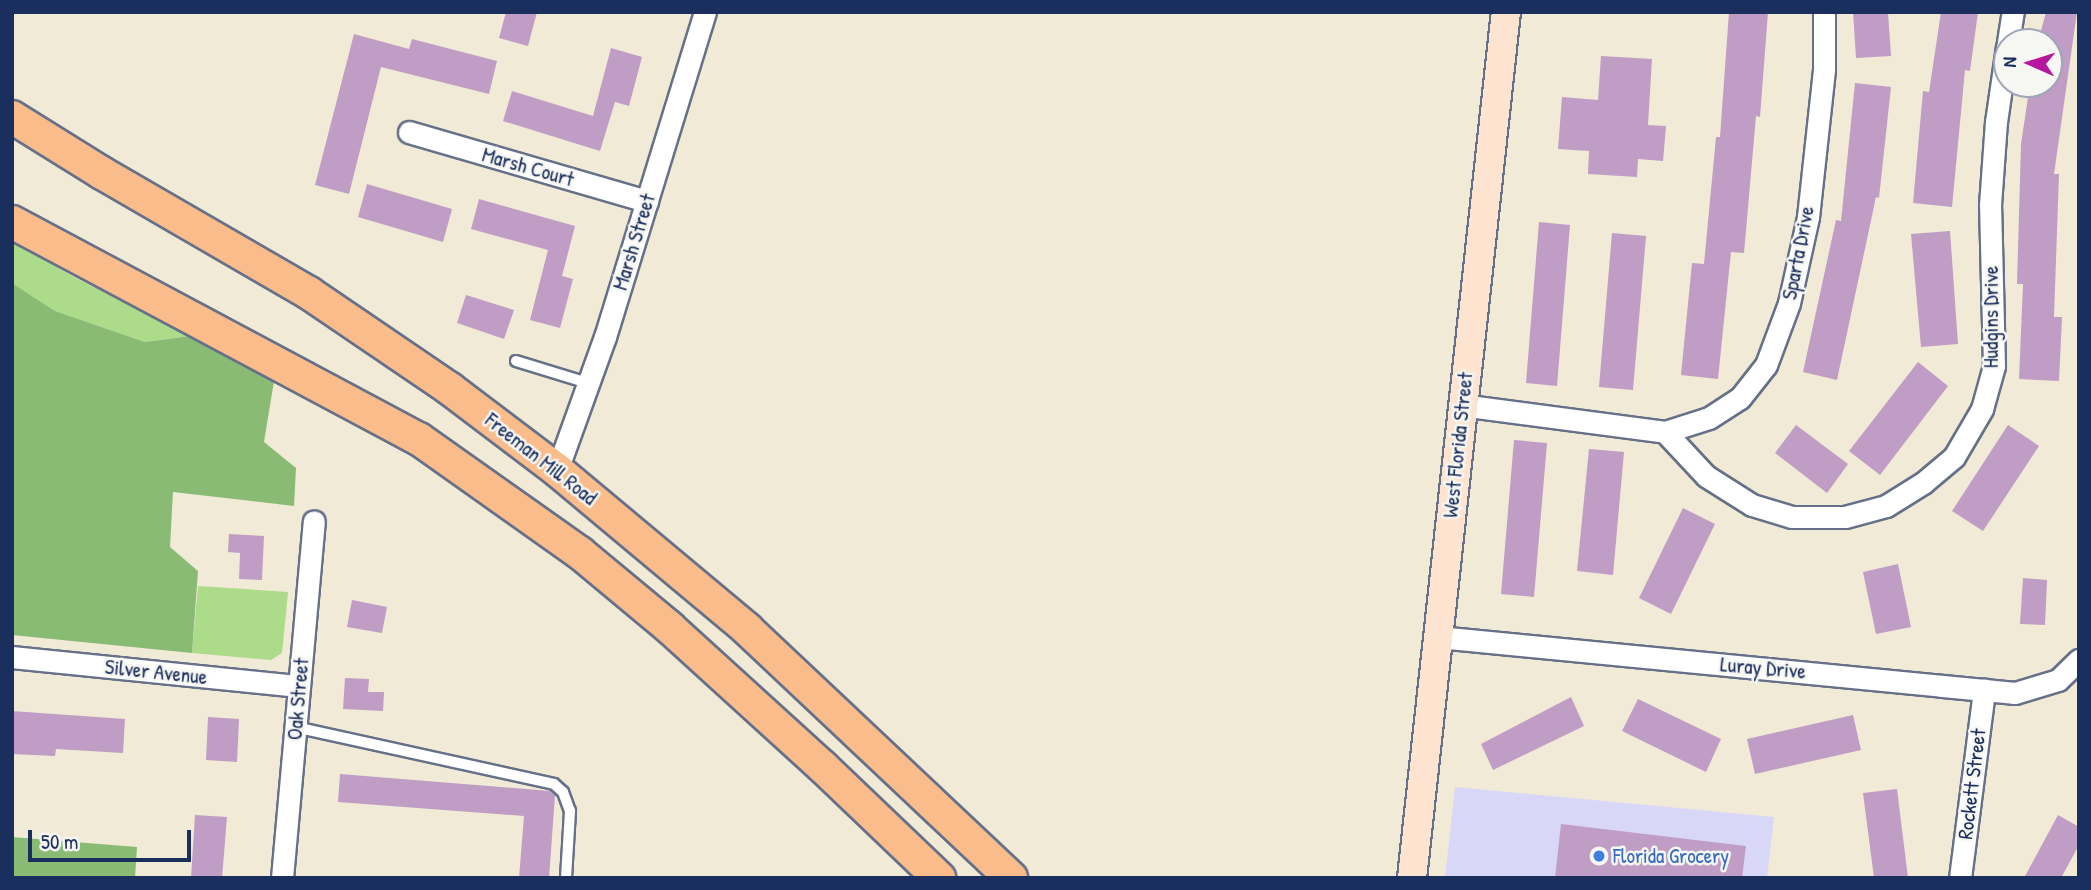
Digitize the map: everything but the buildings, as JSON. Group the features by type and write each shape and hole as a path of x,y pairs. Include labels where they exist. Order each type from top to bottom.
{"main road":[{"name":"West Florida Street","path":"1412,878 1461,405 1506,12"},
{"name":"Freeman Mill Road","path":"12,117 102,173 309,293 450,389 557,470 747,629 1012,878"},
{"path":"12,222 336,392 419,439 580,553 669,627 823,766 939,878"}],"street":[{"name":"Marsh Street","path":"557,470 647,201 705,12"},
{"name":"Sparta Drive","path":"1665,432 1709,418 1740,398 1766,365 1789,303 1808,217 1824,69 1824,12"},
{"name":"Hudgins Drive","path":"1665,432 1706,476 1752,505 1792,517 1845,517 1886,506 1923,483 1954,457 1982,409 1994,366 1990,205 2000,98"},
{"name":"Marsh Court","path":"409,132 647,201"},
{"path":"1461,405 1665,432"},
{"name":"Oak Street","path":"282,878 314,521"},
{"name":"Luray Drive","path":"1438,637 2015,693 2057,680 2079,660"},
{"name":"Silver Avenue","path":"12,657 299,686"},
{"name":"Rockett Street","path":"1960,878 1984,690"}],"lane":[{"path":"516,361 588,383"},
{"path":"295,727 554,784 563,792 570,811 566,878"}],"shaded area":[{"path":"1455,787 1774,817 1767,878 1445,878"}],"green space":[{"path":"12,242 190,336 145,342 55,311 12,283"},
{"path":"12,283 55,311 145,342 190,336 274,381 264,442 296,468 294,506 173,492 170,547 198,571 192,653 12,635"},
{"path":"198,586 288,592 282,653 271,660 192,653"},
{"path":"12,837 137,847 135,878 12,878"}],"place":[{"name":"Florida Grocery","path":"1599,856"}]}
